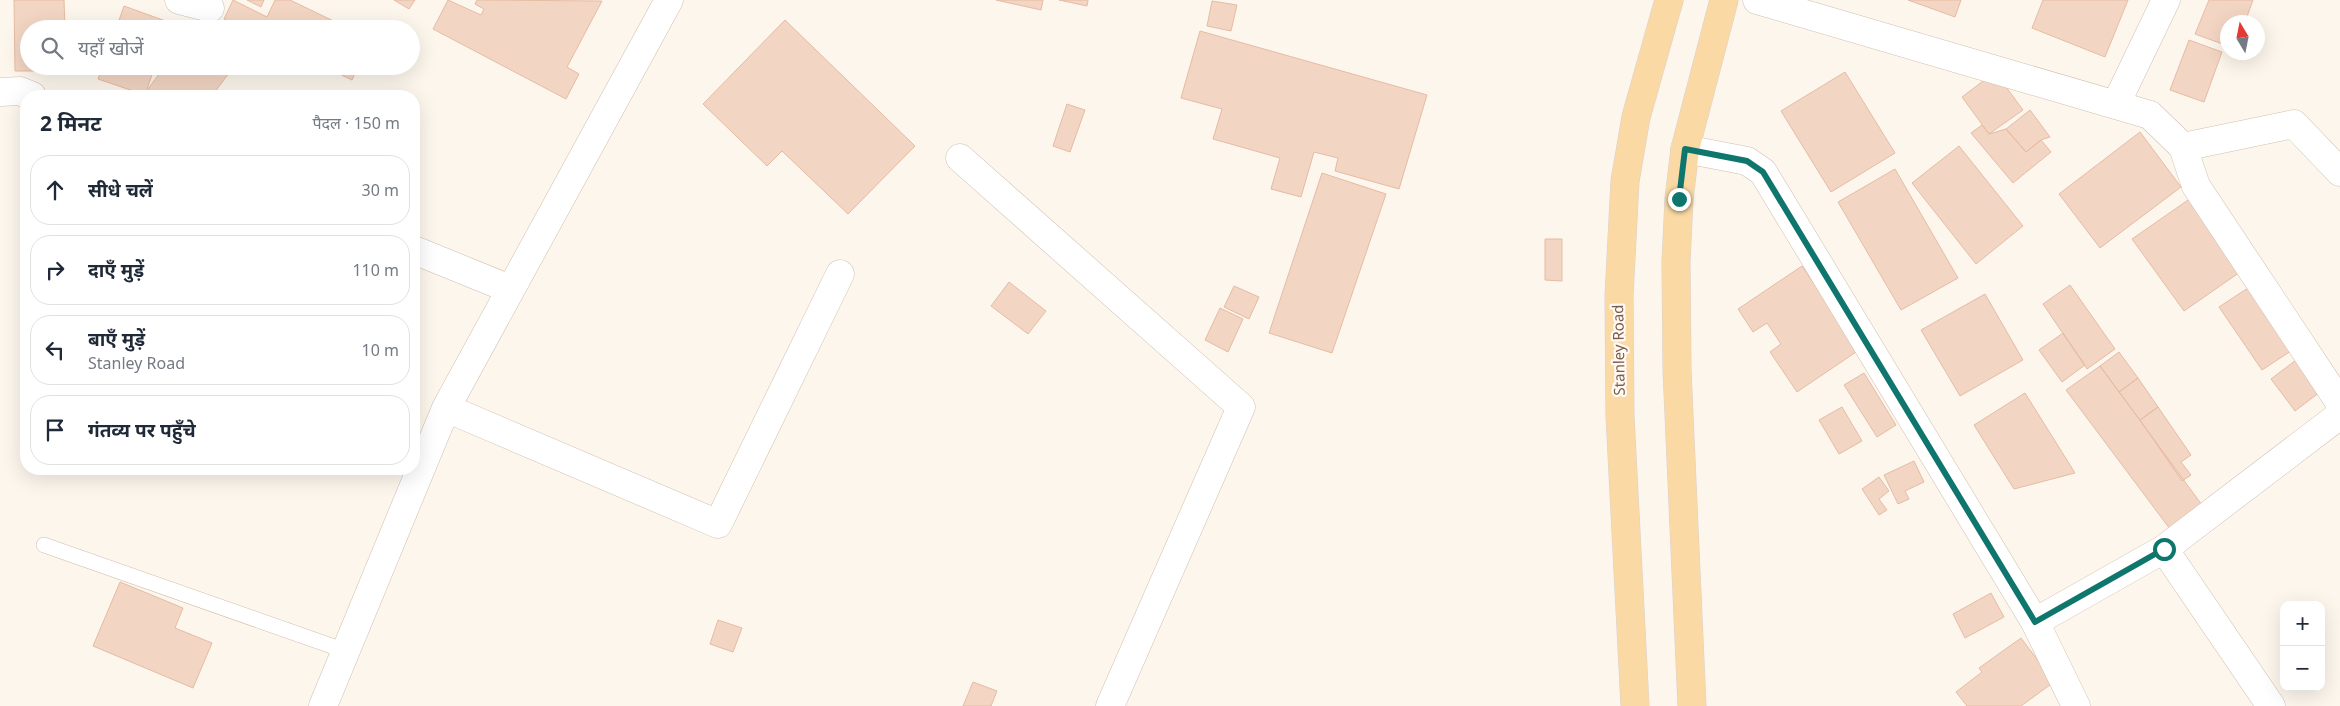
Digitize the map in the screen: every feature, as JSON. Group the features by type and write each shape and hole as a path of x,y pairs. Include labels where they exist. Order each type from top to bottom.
{"main road":[{"name":"Stanley Road","path":"1635,706 1620,416 1618,296 1627,172 1636,117 1669,0"},
{"path":"1692,706 1676,370 1676,262 1679,199 1685,149 1724,0"}],"street":[{"path":"179,0 210,8"},
{"path":"420,471 446,408 669,0"},
{"path":"1757,0 2150,114 2183,147 2196,186 2340,403"},
{"path":"2116,104 2166,0"},
{"path":"0,92 20,91"},
{"path":"2183,147 2294,124 2340,172"},
{"path":"1685,149 1747,161 1763,172 2035,622 2076,706"},
{"path":"960,158 1241,407 1110,706"},
{"path":"420,252 510,289"},
{"path":"446,408 718,524 840,274"},
{"path":"2035,622 2164,549 2340,415"},
{"path":"323,706 418,475"},
{"path":"2164,549 2271,706"}],"lane":[{"path":"44,545 346,651"}],"building":[{"path":"14,0 64,0 65,20 20,20 20,71 15,71"},
{"path":"233,0 267,17 275,0 290,0 331,20 226,20 224,19"},
{"path":"247,0 264,0 261,7"},
{"path":"394,0 415,0 409,9"},
{"path":"448,0 481,15 484,9 475,4 477,0 602,1 567,67 579,74 566,99 433,29"},
{"path":"996,0 1043,0 1041,10"},
{"path":"1059,0 1088,0 1087,6"},
{"path":"1908,0 1961,0 1955,17"},
{"path":"2043,0 2128,0 2105,57 2032,28"},
{"path":"2209,0 2253,0 2248,15 2220,15 2220,43 2195,34"},
{"path":"1212,1 1237,5 1231,31 1207,26"},
{"path":"124,6 163,20 119,20"},
{"path":"204,11 216,20 198,20"},
{"path":"785,20 915,146 848,214 782,151 767,166 703,104"},
{"path":"1200,31 1427,95 1399,189 1335,171 1338,158 1314,152 1301,197 1271,189 1280,158 1213,139 1222,109 1181,98"},
{"path":"2189,40 2220,51 2220,58 2204,102 2170,90"},
{"path":"1845,72 1895,153 1831,192 1781,111"},
{"path":"1995,72 2023,110 1989,134 1962,97"},
{"path":"100,75 152,75 147,90 130,90 98,79"},
{"path":"158,75 227,75 216,90 148,89"},
{"path":"342,75 354,75 352,80"},
{"path":"1067,104 1085,110 1070,152 1053,146"},
{"path":"2030,110 2050,137 2041,140 2026,152 2006,129"},
{"path":"1982,125 1989,134 2006,129 2026,152 2041,140 2051,152 2013,183 1971,133"},
{"path":"2140,132 2181,187 2100,248 2059,194"},
{"path":"1959,146 2023,226 1976,264 1912,183"},
{"path":"1895,169 1958,278 1901,310 1838,202"},
{"path":"1322,173 1386,194 1332,353 1269,333"},
{"path":"2191,198 2243,270 2184,311 2132,239"},
{"path":"1545,239 1562,239 1562,281 1545,280"},
{"path":"1802,266 1859,350 1797,392 1770,352 1781,344 1767,323 1753,332 1738,309"},
{"path":"1009,282 1046,311 1028,334 991,306"},
{"path":"2254,284 2297,347 2262,370 2219,307"},
{"path":"2070,285 2115,349 2087,369 2043,304"},
{"path":"1234,286 1259,297 1249,319 1224,307"},
{"path":"1985,294 2023,360 1960,396 1921,330"},
{"path":"1220,308 1243,319 1228,352 1205,340"},
{"path":"2063,333 2085,365 2062,382 2039,350"},
{"path":"2119,352 2138,378 2119,392 2100,366"},
{"path":"2300,357 2324,389 2295,411 2271,379"},
{"path":"2100,366 2202,505 2170,529 2066,390"},
{"path":"1864,373 1896,425 1877,437 1844,385"},
{"path":"2138,378 2158,407 2140,420 2119,392"},
{"path":"2025,393 2075,473 2014,489 1974,425"},
{"path":"1842,407 1862,441 1839,454 1819,420"},
{"path":"2158,407 2191,455 2181,462 2191,475 2182,481 2140,420"},
{"path":"1914,461 1924,482 1905,491 1909,499 1898,504 1884,475"},
{"path":"1879,477 1889,491 1879,499 1887,510 1879,515 1862,489"},
{"path":"120,582 183,608 175,628 212,643 193,688 93,646"},
{"path":"1991,593 2004,617 1965,638 1953,614"},
{"path":"718,620 742,628 733,652 710,644"},
{"path":"2021,638 2054,682 2021,706 1967,706 1956,692 1982,672 1979,668"},
{"path":"973,682 997,691 991,706 963,706"}],"route":[{"path":"1679,199 1685,149 1747,161 1763,172 2035,622 2164,549"}]}
